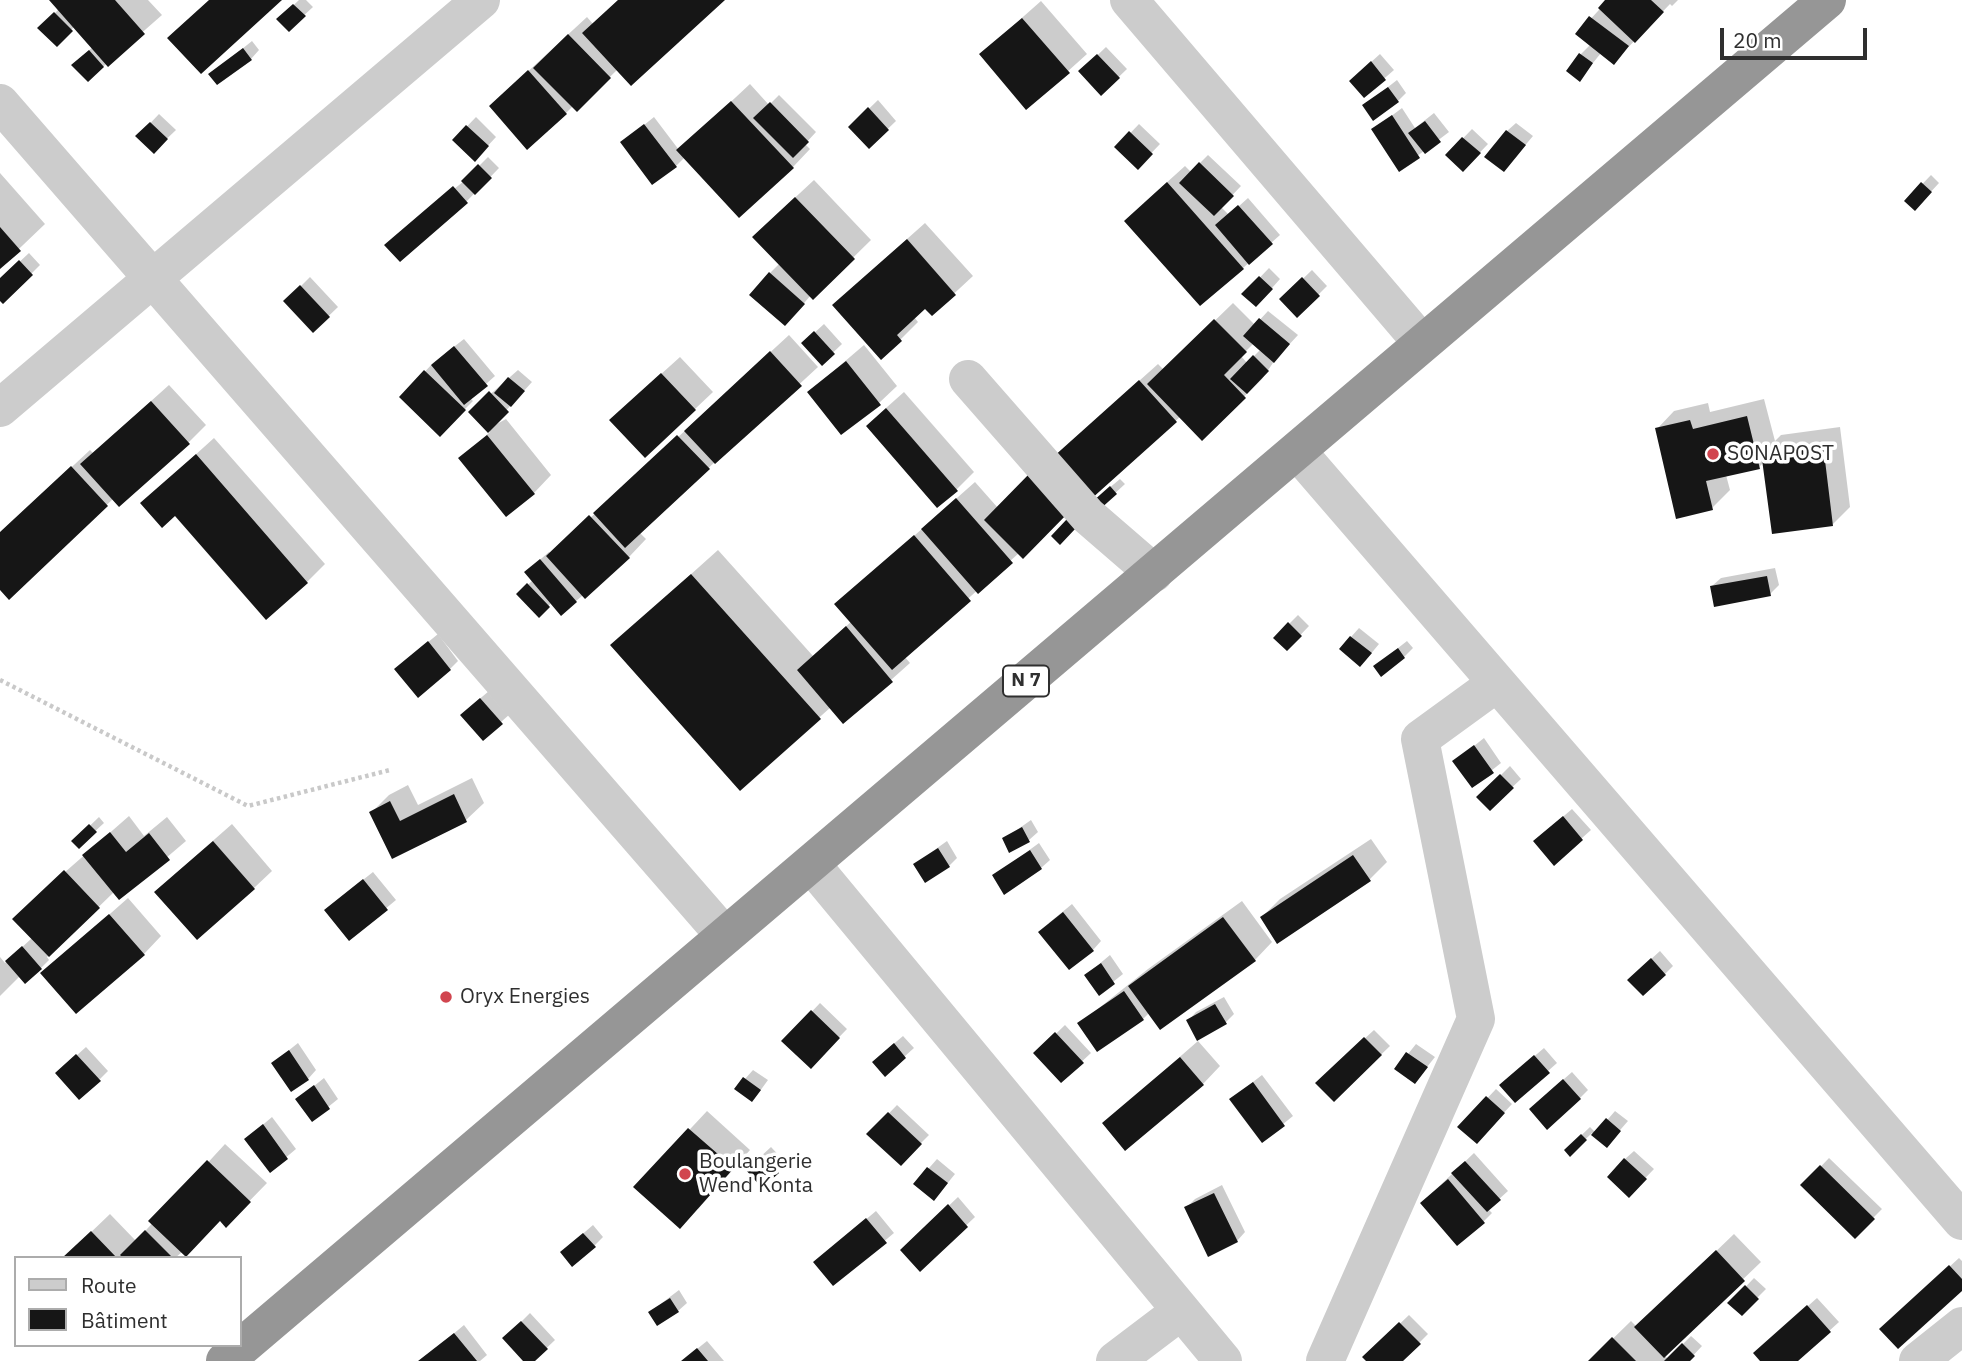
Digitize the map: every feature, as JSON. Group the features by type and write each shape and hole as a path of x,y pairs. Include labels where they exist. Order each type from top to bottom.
{"highway":[{"name":"N 7","path":"242,1347 1827,0"},
{"name":"N 7","path":"225,1361 241,1347"}],"street":[{"path":"0,408 481,0"},
{"path":"1129,0 1422,343"},
{"path":"0,103 725,936"},
{"path":"968,379 1088,516 1154,573"},
{"path":"1297,450 1962,1221"},
{"path":"1325,1361 1476,1019 1420,739 1497,683"},
{"path":"811,864 1223,1361"},
{"path":"1115,1361 1181,1311"},
{"path":"1918,1361 1962,1326"}],"path":[{"path":"0,680 248,806 390,770"}],"building":[{"path":"49,0 115,0 145,34 108,67"},
{"path":"209,0 282,0 201,74 167,38"},
{"path":"618,0 725,0 631,86 582,33"},
{"path":"1605,0 1651,0 1664,12 1635,43 1598,8"},
{"path":"293,4 306,16 289,32 276,19"},
{"path":"54,12 73,31 57,47 37,28"},
{"path":"1589,16 1629,46 1614,65 1575,34"},
{"path":"1022,18 1070,73 1026,110 979,54"},
{"path":"568,34 611,78 577,112 533,68"},
{"path":"243,48 252,60 217,85 208,74"},
{"path":"89,50 104,67 88,82 71,65"},
{"path":"1579,53 1593,63 1580,82 1566,71"},
{"path":"1097,54 1120,78 1101,96 1078,71"},
{"path":"1371,61 1386,80 1364,98 1349,81"},
{"path":"528,70 567,114 527,150 489,106"},
{"path":"1388,87 1399,102 1373,121 1362,105"},
{"path":"731,101 794,168 739,218 676,150"},
{"path":"770,102 809,142 793,158 753,118"},
{"path":"868,107 889,130 869,149 848,127"},
{"path":"1392,115 1420,158 1399,172 1371,129"},
{"path":"1425,121 1441,142 1425,154 1408,133"},
{"path":"150,122 168,139 154,154 135,136"},
{"path":"644,124 677,167 652,185 620,142"},
{"path":"466,125 489,146 475,162 452,140"},
{"path":"1506,130 1526,145 1504,172 1484,157"},
{"path":"1129,131 1153,154 1138,170 1114,147"},
{"path":"1462,137 1481,153 1463,172 1445,155"},
{"path":"1199,162 1234,196 1214,216 1179,183"},
{"path":"478,164 492,178 475,195 461,181"},
{"path":"1167,182 1244,269 1200,306 1124,221"},
{"path":"1921,182 1932,192 1915,211 1904,201"},
{"path":"453,186 468,203 400,262 384,245"},
{"path":"795,197 855,259 813,300 752,237"},
{"path":"1238,205 1273,244 1249,265 1215,225"},
{"path":"0,227 21,251 0,269"},
{"path":"907,239 956,295 932,316 925,309 897,335 902,341 881,360 832,305"},
{"path":"19,260 33,275 3,304 0,301 0,278"},
{"path":"769,272 805,304 785,326 749,295"},
{"path":"1259,276 1273,289 1256,307 1241,294"},
{"path":"1302,277 1320,296 1297,318 1279,299"},
{"path":"300,285 330,317 313,333 283,301"},
{"path":"1259,318 1290,344 1274,363 1243,336"},
{"path":"1214,319 1247,352 1224,375 1246,398 1202,441 1147,384"},
{"path":"814,331 835,354 822,366 801,343"},
{"path":"454,346 488,386 464,405 431,365"},
{"path":"770,351 802,386 715,464 684,431"},
{"path":"1253,355 1269,371 1247,394 1230,379"},
{"path":"846,361 881,405 841,435 807,392"},
{"path":"424,370 466,410 440,437 399,397"},
{"path":"661,373 696,410 645,458 609,420"},
{"path":"508,377 525,391 511,407 494,393"},
{"path":"1139,380 1177,422 1090,500 1052,458"},
{"path":"489,391 509,412 488,433 468,412"},
{"path":"151,401 190,444 119,507 80,464"},
{"path":"886,408 958,491 937,508 866,426"},
{"path":"1747,416 1760,469 1706,481 1713,510 1676,519 1655,428 1690,420 1693,429"},
{"path":"487,435 535,494 506,517 458,458"},
{"path":"677,435 710,469 625,548 593,513"},
{"path":"1823,444 1833,526 1772,534 1761,452"},
{"path":"196,454 308,583 266,620 175,516 162,528 140,503"},
{"path":"71,466 108,506 9,600 0,590 0,532"},
{"path":"1030,473 1069,512 1023,559 984,520"},
{"path":"1110,486 1117,494 1099,510 1092,502"},
{"path":"956,498 1013,563 978,594 921,529"},
{"path":"589,515 630,558 585,599 546,556"},
{"path":"1067,519 1076,528 1060,545 1051,536"},
{"path":"914,535 971,601 892,670 834,604"},
{"path":"540,559 577,602 561,616 524,572"},
{"path":"691,574 821,719 740,791 610,645"},
{"path":"1767,576 1771,596 1714,607 1710,586"},
{"path":"527,583 550,607 539,618 516,594"},
{"path":"1288,622 1302,636 1287,651 1273,638"},
{"path":"846,626 893,682 843,724 797,670"},
{"path":"1350,636 1372,653 1360,667 1339,649"},
{"path":"428,641 451,670 418,698 394,669"},
{"path":"1398,648 1405,658 1381,677 1373,666"},
{"path":"480,698 503,724 483,741 460,715"},
{"path":"1474,745 1494,773 1472,788 1452,761"},
{"path":"1500,774 1514,788 1490,811 1476,797"},
{"path":"454,794 467,822 392,859 369,812 390,801 400,821"},
{"path":"1563,816 1583,840 1554,866 1533,841"},
{"path":"89,824 97,832 79,849 71,841"},
{"path":"1022,827 1030,842 1009,853 1002,838"},
{"path":"110,832 126,852 149,833 170,860 119,900 82,855"},
{"path":"213,841 255,889 197,940 154,892"},
{"path":"938,848 950,867 925,883 913,864"},
{"path":"1030,850 1042,869 1004,895 992,875"},
{"path":"1353,855 1371,881 1277,944 1260,917"},
{"path":"64,870 100,908 49,957 12,919"},
{"path":"363,879 388,910 349,941 324,910"},
{"path":"1063,912 1094,951 1069,970 1038,932"},
{"path":"109,914 145,955 76,1014 40,973"},
{"path":"1223,917 1256,961 1160,1030 1128,986"},
{"path":"22,946 42,969 25,984 5,961"},
{"path":"1651,958 1666,975 1643,996 1627,980"},
{"path":"1101,963 1115,984 1099,996 1084,975"},
{"path":"1124,991 1144,1020 1097,1052 1077,1023"},
{"path":"1215,1004 1227,1024 1197,1041 1186,1020"},
{"path":"811,1010 840,1038 811,1069 781,1041"},
{"path":"1055,1032 1084,1063 1061,1083 1033,1053"},
{"path":"1364,1037 1382,1055 1334,1102 1315,1083"},
{"path":"894,1043 906,1058 885,1077 872,1062"},
{"path":"289,1050 309,1080 291,1092 271,1063"},
{"path":"1406,1052 1428,1067 1415,1084 1394,1069"},
{"path":"76,1054 101,1081 79,1100 55,1073"},
{"path":"1534,1055 1550,1073 1515,1103 1499,1085"},
{"path":"1180,1057 1204,1085 1125,1151 1102,1123"},
{"path":"743,1077 761,1090 752,1102 734,1089"},
{"path":"1563,1079 1581,1099 1547,1130 1529,1109"},
{"path":"1253,1082 1285,1126 1262,1143 1229,1099"},
{"path":"314,1085 330,1109 312,1122 295,1099"},
{"path":"1486,1096 1505,1113 1477,1144 1457,1127"},
{"path":"888,1112 922,1144 901,1166 866,1134"},
{"path":"1606,1118 1621,1131 1607,1148 1591,1135"},
{"path":"263,1124 288,1159 270,1173 244,1139"},
{"path":"688,1128 734,1168 680,1229 633,1187"},
{"path":"1581,1134 1587,1140 1570,1157 1564,1150"},
{"path":"761,1154 779,1173 762,1188 745,1169"},
{"path":"1624,1158 1647,1179 1629,1198 1607,1177"},
{"path":"207,1160 251,1202 226,1228 220,1221 187,1256 148,1221"},
{"path":"1465,1161 1501,1200 1487,1212 1451,1173"},
{"path":"1820,1165 1875,1219 1855,1239 1800,1185"},
{"path":"927,1167 948,1183 934,1201 913,1184"},
{"path":"1448,1179 1485,1223 1457,1246 1420,1203"},
{"path":"1214,1193 1238,1242 1208,1257 1184,1207"},
{"path":"948,1204 968,1227 920,1272 900,1250"},
{"path":"866,1218 887,1243 833,1286 813,1262"},
{"path":"145,1230 171,1256 121,1256"},
{"path":"91,1231 115,1256 64,1256"},
{"path":"583,1233 596,1247 572,1267 560,1252"},
{"path":"1716,1250 1745,1281 1664,1358 1634,1327"},
{"path":"1949,1265 1962,1279 1962,1291 1898,1349 1879,1329"},
{"path":"1745,1285 1759,1299 1742,1316 1727,1303"},
{"path":"670,1298 679,1312 657,1326 648,1312"},
{"path":"1807,1305 1831,1332 1798,1361 1760,1361 1753,1353"},
{"path":"521,1321 548,1349 535,1361 523,1361 502,1338"},
{"path":"1399,1322 1421,1344 1403,1361 1366,1361 1362,1357"},
{"path":"454,1333 477,1361 418,1361"},
{"path":"1612,1337 1636,1361 1588,1361"},
{"path":"1682,1343 1695,1356 1690,1361 1664,1361"},
{"path":"697,1348 708,1361 681,1361"}],"place":[{"name":"SONAPOST","path":"1713,454"},
{"name":"Oryx Energies","path":"446,997"},
{"name":"Boulangerie Wend Konta","path":"685,1174"}]}
